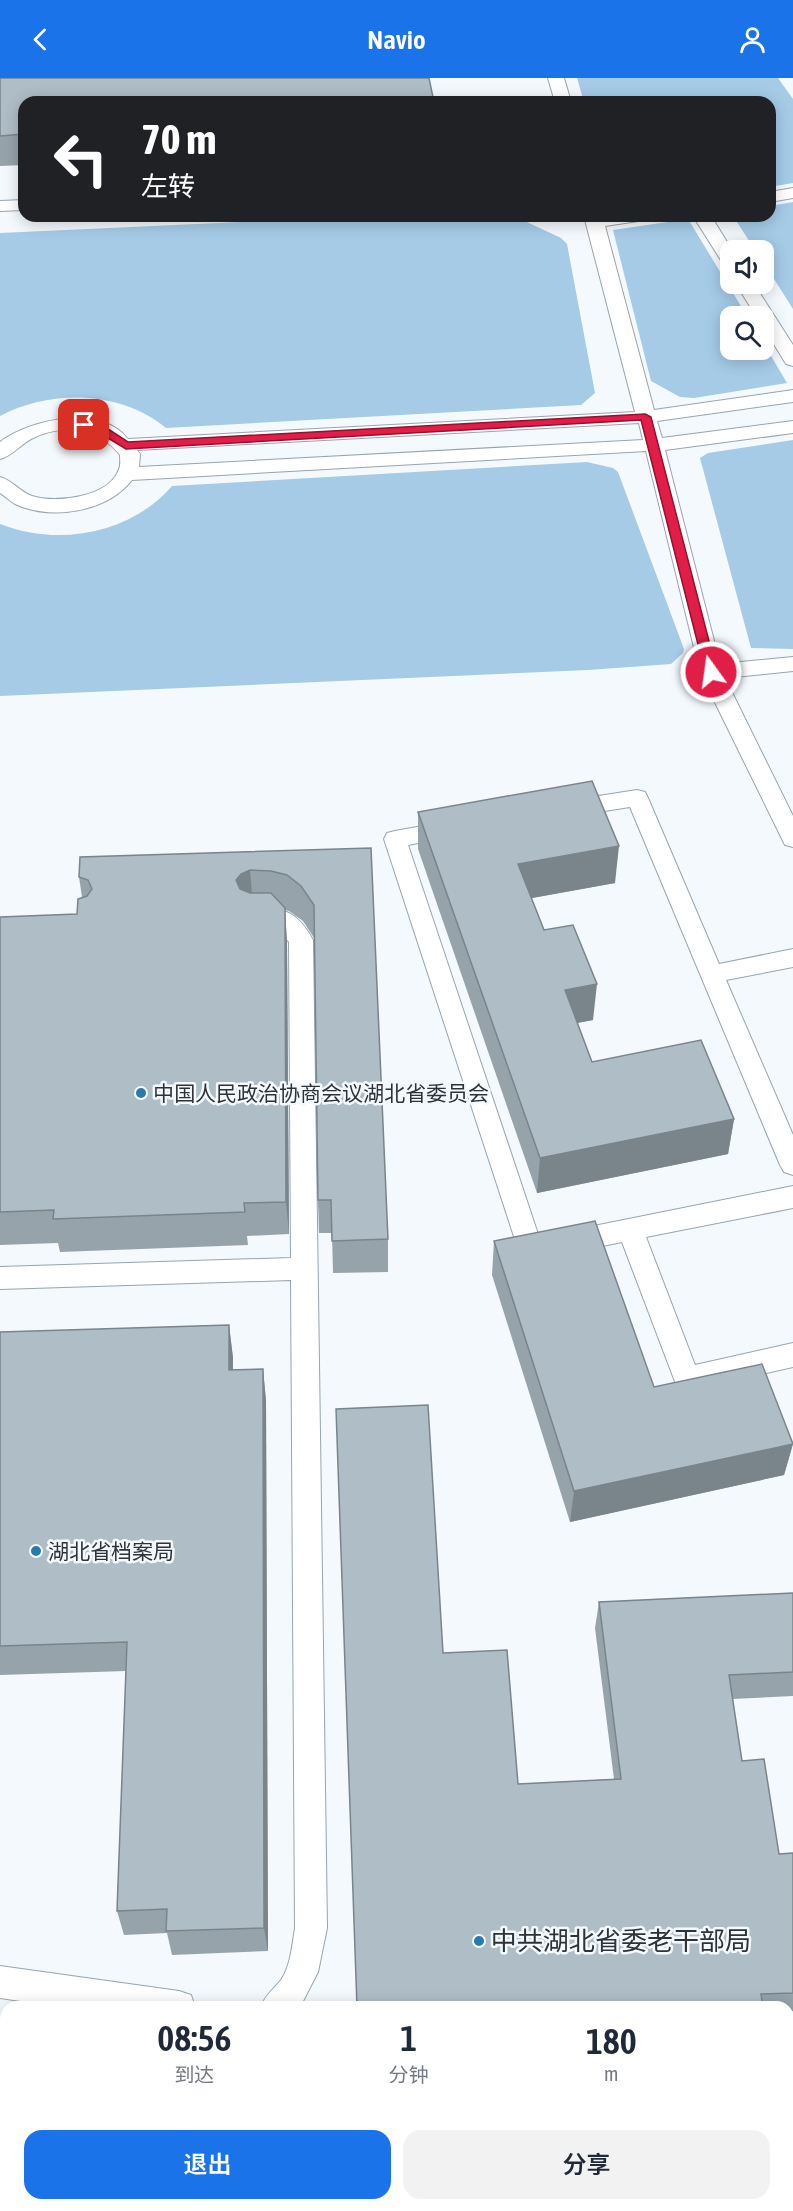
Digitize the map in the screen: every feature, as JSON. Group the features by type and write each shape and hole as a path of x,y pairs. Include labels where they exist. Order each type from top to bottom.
{"lane":[{"path":"556,78 560,96"},
{"path":"776,196 793,193"},
{"path":"0,206 18,205"},
{"path":"595,222 711,672 793,839"},
{"path":"706,222 720,245"},
{"path":"751,294 793,360"},
{"path":"0,453 10,443 25,434 43,427 63,424 102,429 126,445 645,417 793,396"},
{"path":"128,474 654,445 793,427"},
{"path":"0,483 8,492 23,501 43,506 86,503 104,496 119,485 128,474 130,460 126,445"},
{"path":"711,672 793,664"},
{"path":"545,813 637,798 793,1165"},
{"path":"476,825 395,839 530,1250 793,1197"},
{"path":"253,917 280,916 301,940 310,1928 302,1974 294,1989 282,2001"},
{"path":"712,974 793,958"},
{"path":"630,1230 687,1379 793,1355"},
{"path":"0,1278 304,1269"},
{"path":"0,1982 136,2001"}],"shaded area":[{"path":"577,78 778,78 793,99 793,183 776,186 776,96 582,96"},
{"path":"793,202 793,309 774,279 774,240 749,240 737,222 776,222 776,205"},
{"path":"238,222 527,222 561,238 567,244 595,393 581,405 166,428 148,415 128,406 107,400 85,398 41,401 0,416 0,233"},
{"path":"668,222 690,222 720,272 720,294 734,294 741,306 720,306 720,360 773,360 787,383 694,398 680,397 651,381 613,230"},
{"path":"793,440 793,649 751,648 700,458 708,453"},
{"path":"587,462 613,468 618,472 684,649 683,653 671,664 588,670 0,696 0,524 46,535 92,532 136,515 172,486"}],"building":[{"path":"0,78 429,78 433,96 18,96 18,134 0,136"},
{"path":"592,781 619,846 518,864 544,930 573,925 597,984 565,990 592,1062 701,1040 734,1119 540,1158 418,812"},
{"name":"中国人民政治协商会议湖北省委员会","path":"371,848 388,1239 332,1241 331,1200 318,1200 314,905 301,886 287,875 271,871 250,870 241,874 236,880 240,889 250,893 271,893 285,908 286,1202 244,1203 245,1212 53,1219 54,1210 0,1212 0,917 77,914 78,899 87,896 92,889 88,880 79,877 80,857"},
{"path":"595,1221 654,1387 762,1364 793,1444 574,1491 494,1241"},
{"path":"229,1325 229,1370 263,1369 264,1928 166,1931 167,1909 117,1911 127,1642 0,1646 0,1332"},
{"path":"428,1405 443,1653 507,1650 518,1784 621,1779 599,1602 793,1593 793,1672 729,1675 742,1761 764,1759 779,1854 793,1853 793,1993 761,1994 762,2001 357,2001 336,1409"}],"place":[{"name":"中国人民政治协商会议湖北省委员会","path":"141,1093"},
{"name":"湖北省档案局","path":"36,1551"},
{"name":"中共湖北省委老干部局","path":"479,1941"}],"route":[{"path":"84,425 102,429 126,445 645,417 711,672"}]}
